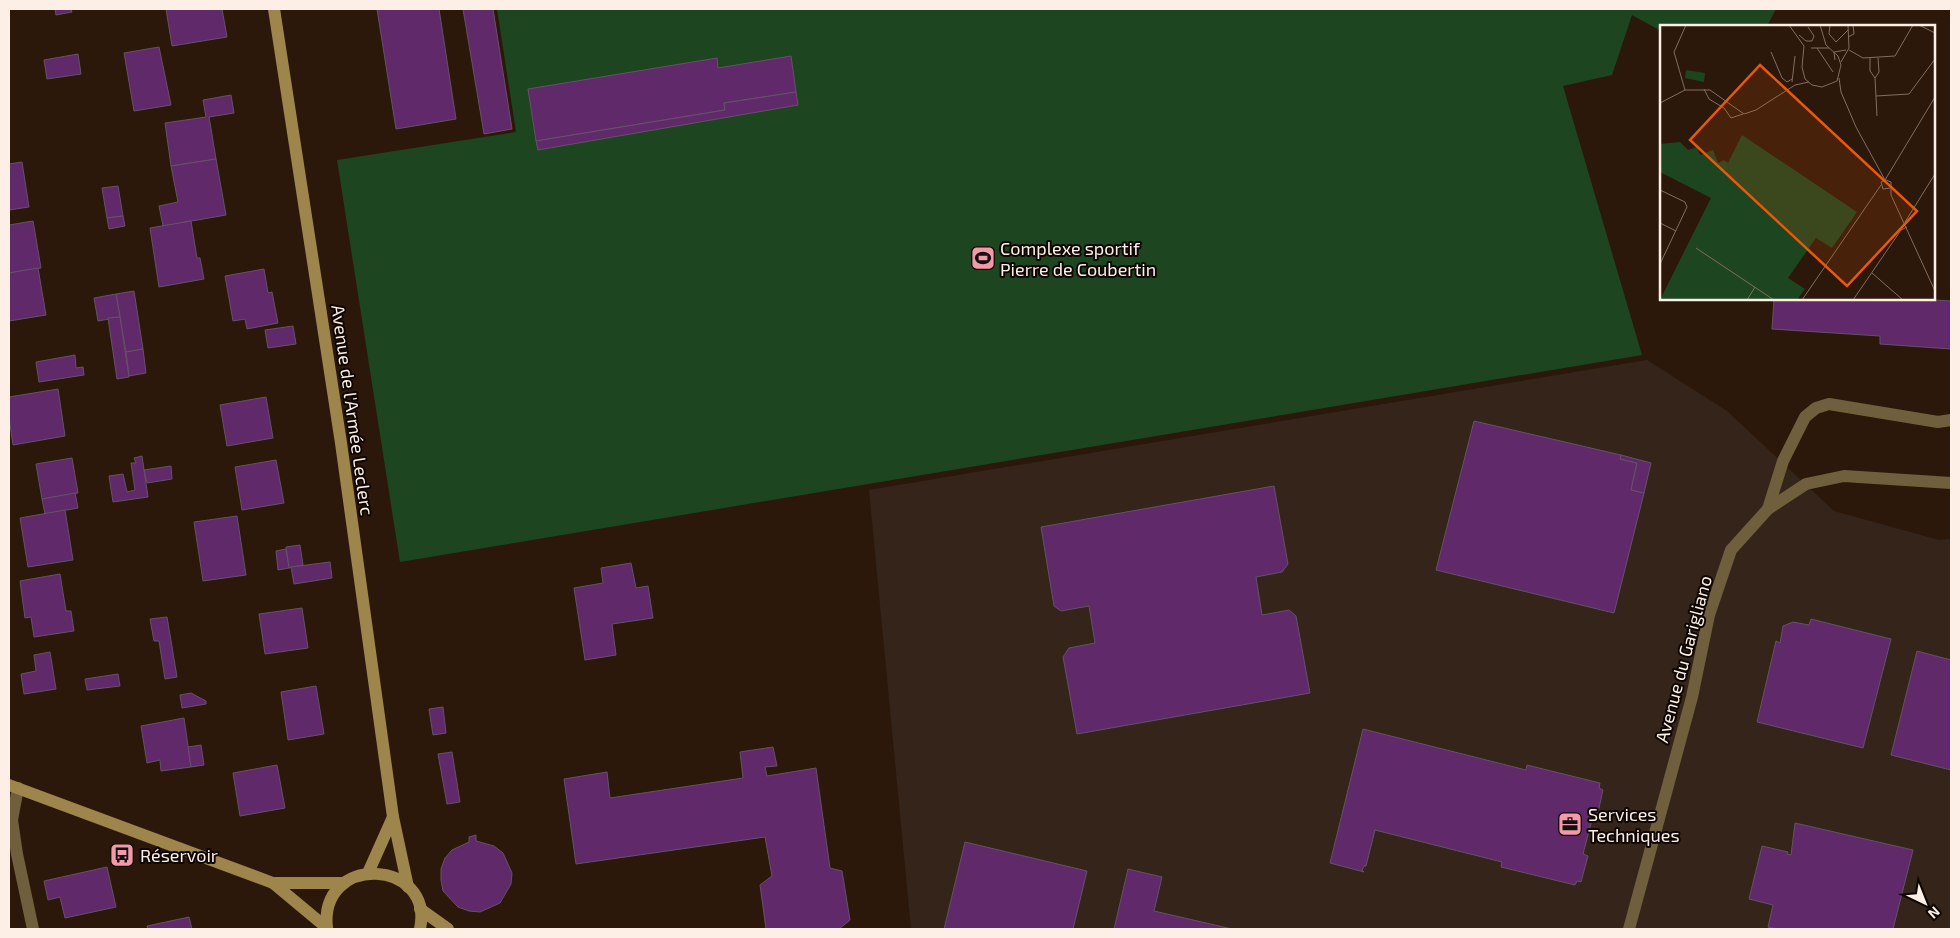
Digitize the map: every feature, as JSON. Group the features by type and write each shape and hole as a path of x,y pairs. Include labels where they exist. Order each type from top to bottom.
{"street":[{"name":"Avenue de l'Armée Leclerc","path":"274,9 341,443 393,817 408,888"},
{"path":"1768,509 1783,461 1805,417 1816,408 1829,404 1938,422 1951,420"},
{"name":"Avenue du Garigliano","path":"1629,929 1692,697 1709,615 1731,550 1768,509 1806,484 1844,476 1951,483"},
{"path":"33,929 16,854 12,820 13,787 274,883 344,883"},
{"path":"368,873 393,817"},
{"path":"327,929 329,905 334,893 355,876 368,873 390,876 408,888 420,909 448,929"},
{"path":"274,883 327,929"},
{"path":"420,909 420,929"}],"shaded area":[{"path":"1647,360 1727,411 1834,511 1939,540 1951,539 1951,929 911,929 869,490"}],"green space":[{"name":"Complexe sportif Pierre de Coubertin","path":"497,9 1776,9 1768,25 1660,25 1660,30 1632,15 1612,75 1563,86 1642,355 400,562 337,160 516,132"}],"building":[{"path":"55,9 71,9 72,12 56,15"},
{"path":"166,9 222,9 227,37 172,46"},
{"path":"377,9 439,9 456,119 396,129"},
{"path":"463,9 493,9 512,129 484,134"},
{"path":"159,47 171,105 134,111 124,53"},
{"path":"78,54 81,74 47,79 44,60"},
{"path":"791,56 796,92 724,103 725,110 536,141 528,89 717,58 718,68"},
{"path":"796,92 798,105 538,150 536,141 725,110 724,103"},
{"path":"231,95 234,113 209,117 216,159 171,166 165,123 206,117 203,100"},
{"path":"216,159 226,215 163,226 159,206 178,202 171,166"},
{"path":"22,162 29,207 9,210 9,164"},
{"path":"118,186 123,216 107,218 102,188"},
{"path":"123,216 125,226 109,229 107,218"},
{"path":"33,221 41,268 9,273 9,225"},
{"path":"191,221 197,258 200,258 204,279 159,287 150,228"},
{"path":"38,268 46,315 9,321 9,273"},
{"path":"264,269 268,293 272,292 278,323 247,329 245,319 233,321 225,276"},
{"path":"134,291 143,349 126,352 116,294"},
{"path":"116,294 120,317 98,321 94,298"},
{"path":"1774,300 1951,301 1951,349 1880,344 1880,336 1772,329"},
{"path":"120,317 129,377 117,379 108,318"},
{"path":"293,326 296,344 268,348 265,330"},
{"path":"143,349 146,373 129,376 126,352"},
{"path":"75,355 76,368 83,367 84,375 39,382 36,362"},
{"path":"58,389 65,436 13,445 9,418 9,397"},
{"path":"266,397 273,438 227,446 220,405"},
{"path":"1474,421 1621,455 1620,459 1637,463 1631,490 1644,493 1614,613 1436,570"},
{"path":"1621,455 1651,463 1644,493 1631,490 1637,463 1620,459"},
{"path":"142,456 148,497 113,502 109,476 123,474 127,492 135,490 131,463 136,463 134,458"},
{"path":"72,458 78,493 42,499 36,464"},
{"path":"276,460 284,503 242,510 235,467"},
{"path":"171,466 172,479 147,483 144,470"},
{"path":"1274,486 1288,564 1282,572 1256,577 1262,615 1289,610 1296,616 1310,693 1077,734 1063,657 1069,648 1095,643 1089,606 1061,611 1054,606 1041,527"},
{"path":"75,493 78,508 45,514 42,499"},
{"path":"65,510 73,560 28,567 20,518"},
{"path":"237,516 246,575 203,581 194,522"},
{"path":"300,545 303,565 289,568 286,547"},
{"path":"286,549 289,568 278,570 276,551"},
{"path":"330,562 332,578 294,584 291,567"},
{"path":"631,563 636,588 648,586 653,618 612,624 616,655 585,660 574,588 603,583 601,568"},
{"path":"60,574 66,611 71,611 74,631 34,637 31,617 25,618 20,581"},
{"path":"302,608 308,648 265,654 259,614"},
{"path":"167,617 177,677 165,679 159,641 154,641 150,619"},
{"path":"1811,619 1891,639 1863,748 1757,722 1776,641 1780,643 1783,626 1793,622 1809,625"},
{"path":"1917,651 1951,660 1951,770 1891,755"},
{"path":"50,652 56,689 24,694 21,674 36,671 34,655"},
{"path":"118,674 120,686 87,690 85,679"},
{"path":"316,686 324,734 288,740 281,692"},
{"path":"191,693 206,701 206,704 182,708 180,695"},
{"path":"443,707 446,733 433,735 429,709"},
{"path":"184,718 191,767 161,771 160,760 147,763 141,726"},
{"path":"1363,729 1526,770 1527,765 1600,783 1599,788 1603,790 1597,817 1593,816 1583,854 1588,856 1581,882 1577,881 1575,885 1501,867 1502,862 1375,830 1366,866 1362,870 1364,872 1330,863"},
{"path":"201,745 204,765 191,767 188,747"},
{"path":"773,747 777,766 765,767 767,776 816,768 830,868 842,871 850,920 839,929 766,929 760,885 772,876 765,837 576,864 564,779 607,772 610,798 743,778 740,752"},
{"path":"452,752 460,802 447,804 438,754"},
{"path":"277,765 285,808 240,816 233,773"},
{"path":"1795,823 1913,850 1893,929 1777,929 1768,927 1773,905 1749,899 1762,846 1788,852 1787,854 1791,855"},
{"path":"476,835 476,841 494,846 503,853 512,873 511,884 500,903 480,912 458,907 443,891 441,880 441,869 445,858 452,850 469,842 469,837"},
{"path":"965,842 1087,871 1073,929 944,929"},
{"path":"107,867 116,907 65,918 60,897 48,900 44,881"},
{"path":"1128,869 1162,877 1154,911 1232,929 1114,929"},
{"path":"189,917 192,929 148,929 147,926"}],"place":[{"name":"Complexe sportif Pierre de Coubertin","path":"983,258"},
{"name":"Services Techniques","path":"1570,824"},
{"name":"Réservoir","path":"122,855"}]}
